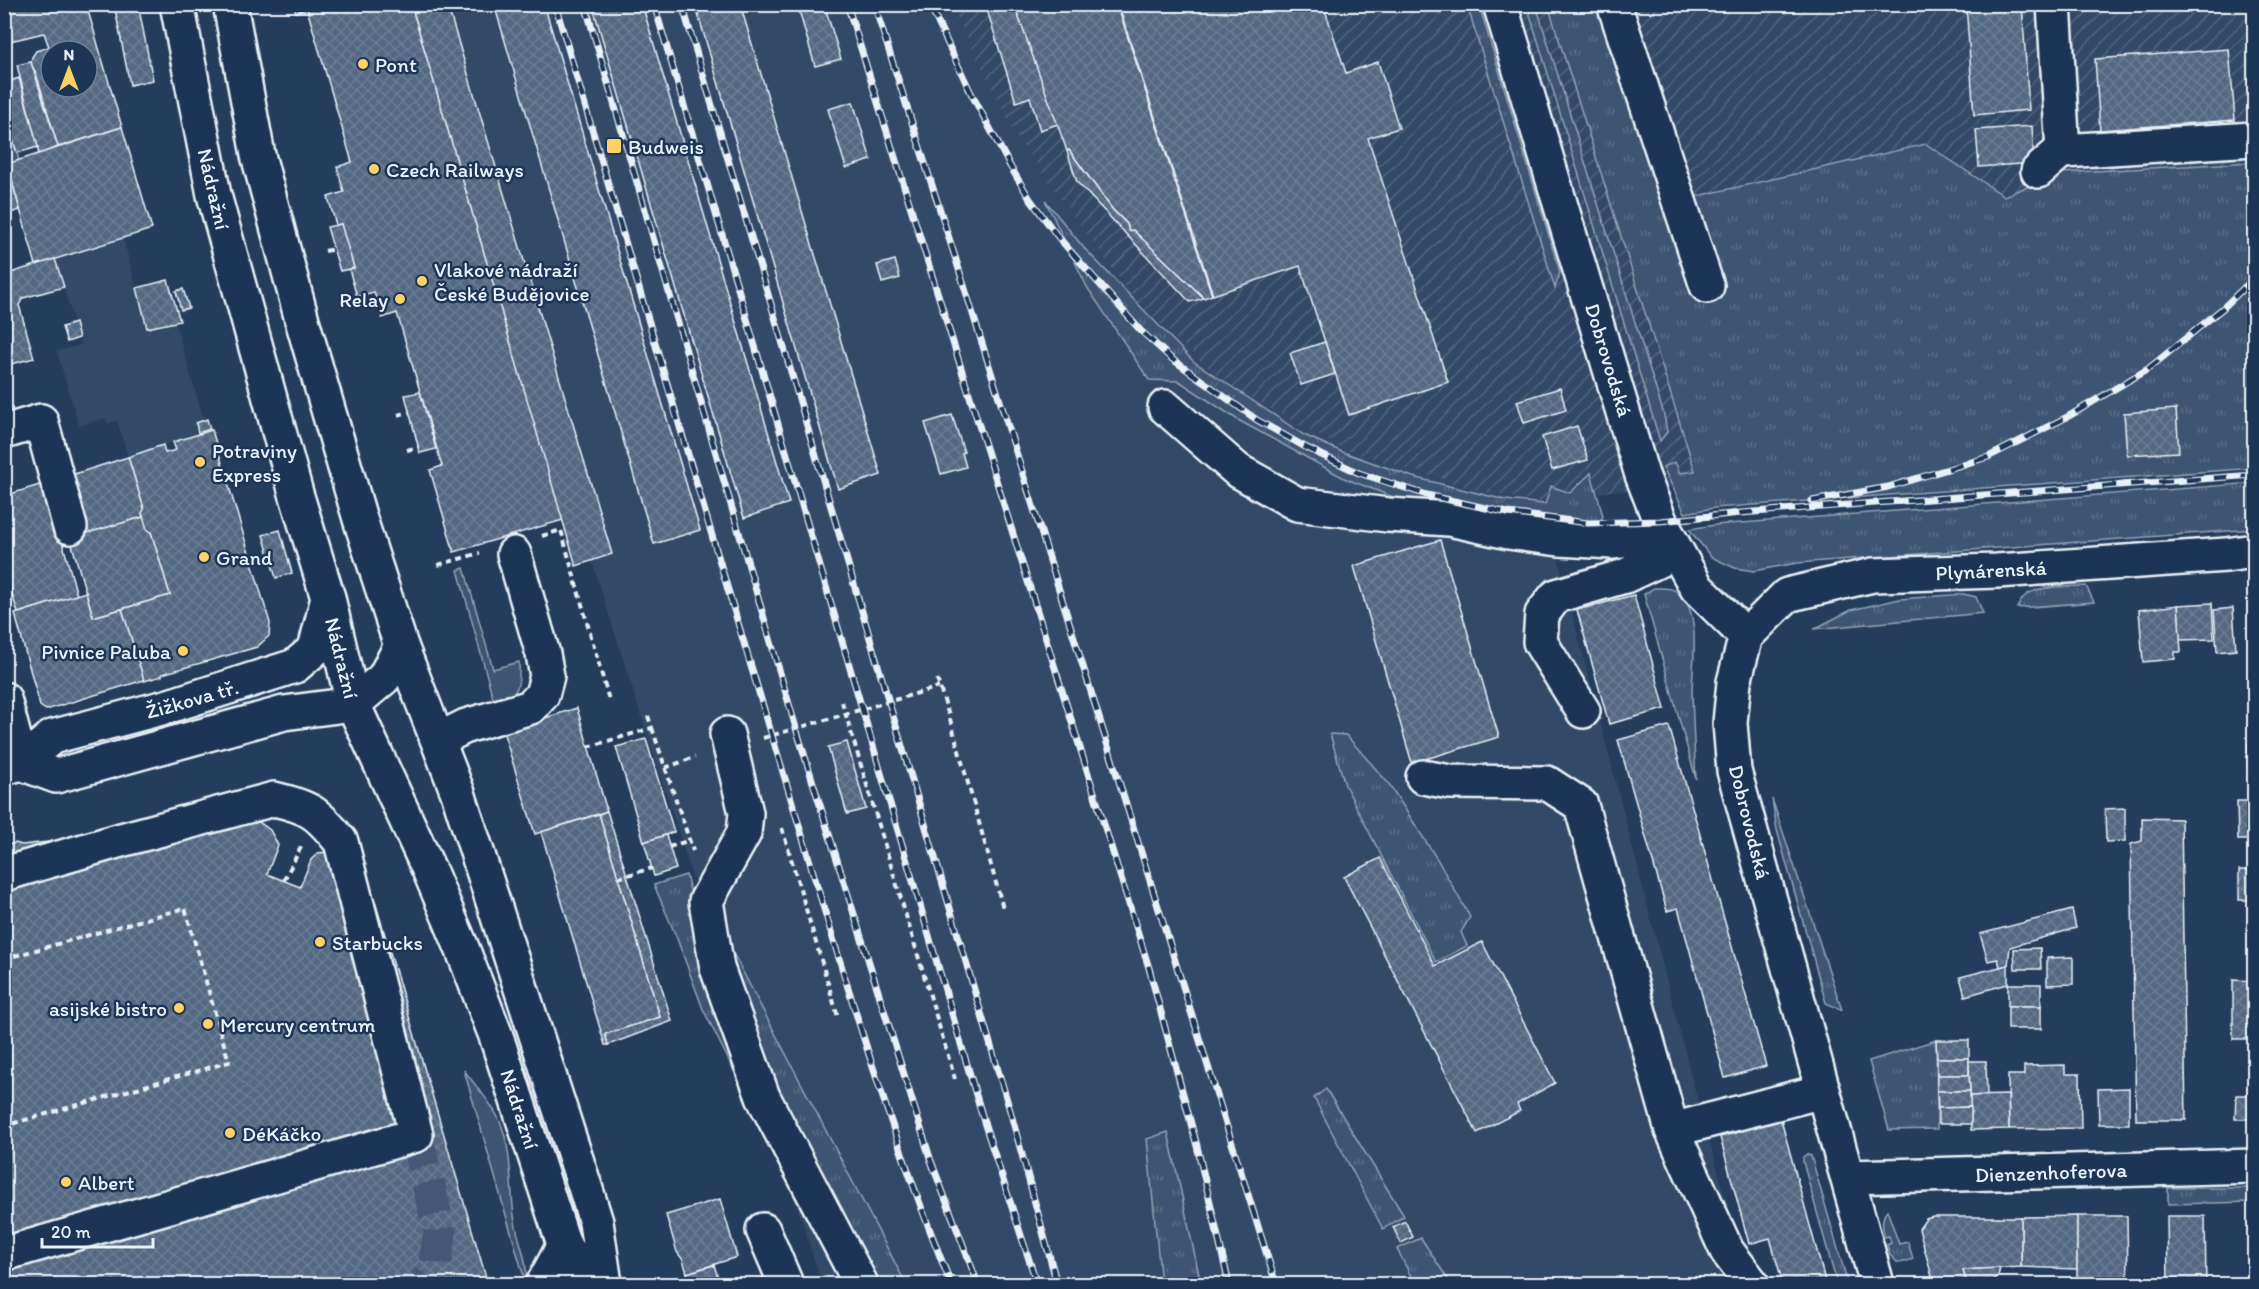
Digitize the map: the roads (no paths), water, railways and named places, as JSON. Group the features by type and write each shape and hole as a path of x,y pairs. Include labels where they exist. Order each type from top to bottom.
{"main road":[{"name":"Nádražní","path":"177,4 214,195 293,482 328,598 353,704 430,872 466,959 496,1036 564,1245 587,1284"},
{"name":"Nádražní","path":"230,4 264,177 360,519 401,646 458,794 596,1222 605,1284"},
{"name":"Dobrovodská","path":"1500,4 1642,475 1672,544 1697,588 1746,636 1734,682 1730,723 1734,771 1876,1284"},
{"path":"1614,4 1707,286"},
{"path":"2054,4 2063,149"},
{"path":"2063,149 2063,151 2254,139"},
{"path":"2038,171 2063,149"},
{"path":"1165,407 1237,470 1297,504 1449,519 1508,532 1559,539 1672,544"},
{"path":"4,432 41,421 70,527"},
{"path":"1583,711 1540,642 1542,614 1556,596 1625,576 1672,544"},
{"name":"Plynárenská","path":"1746,636 1787,595 1873,575 1997,571 2226,555 2254,551"},
{"path":"438,740 466,726 531,707 543,695 547,676 543,654 514,554"},
{"name":"Žižkova tř.","path":"13,766 52,737 169,706 295,666 315,649 328,598"},
{"path":"353,704 384,678 401,646"},
{"path":"4,699 13,766"},
{"name":"Žižkova tř.","path":"13,766 56,776 284,713 353,704"},
{"path":"728,741 746,813 746,823 744,833 706,902 717,968 764,1097 861,1284"},
{"path":"1423,777 1450,782 1547,783 1581,805 1672,1130 1727,1251 1752,1284"},
{"path":"4,874 274,799 297,804 322,819 341,842 416,1135 4,1254"},
{"path":"1672,1130 1823,1092"},
{"name":"Dienzenhoferova","path":"1848,1177 2254,1166"},
{"path":"764,1230 786,1284"},
{"path":"543,1284 564,1245"}],"tunnel":[{"path":"416,1135 440,1232 434,1270 424,1284"}],"railway":[{"path":"555,4 845,978 905,1163 951,1284"},
{"path":"585,4 796,728 931,1161 978,1284"},
{"path":"654,4 984,1122 1037,1284"},
{"path":"682,4 1011,1114 1057,1284"},
{"path":"847,4 1149,968 1197,1146 1229,1284"},
{"path":"874,4 1276,1284"},
{"path":"931,8 971,93 1030,199 1058,237 1141,331 1172,359 1257,420 1359,473 1427,495 1508,513 1588,523 1660,521 2254,475"},
{"path":"1812,501 1888,487 1988,457 2069,416 2148,369 2223,308 2254,278"}],"place":[{"name":"Pont","path":"363,64"},
{"name":"Budweis","path":"614,146"},
{"name":"Czech Railways","path":"374,169"},
{"name":"Vlakové nádraží České Budějovice","path":"422,281"},
{"name":"Relay","path":"400,299"},
{"name":"Potraviny Express","path":"200,462"},
{"name":"Grand","path":"204,557"},
{"name":"Pivnice Paluba","path":"183,651"},
{"name":"Starbucks","path":"320,942"},
{"name":"asijské bistro","path":"179,1008"},
{"name":"Mercury centrum","path":"208,1024"},
{"name":"DéKáčko","path":"230,1133"},
{"name":"Albert","path":"66,1182"}]}
